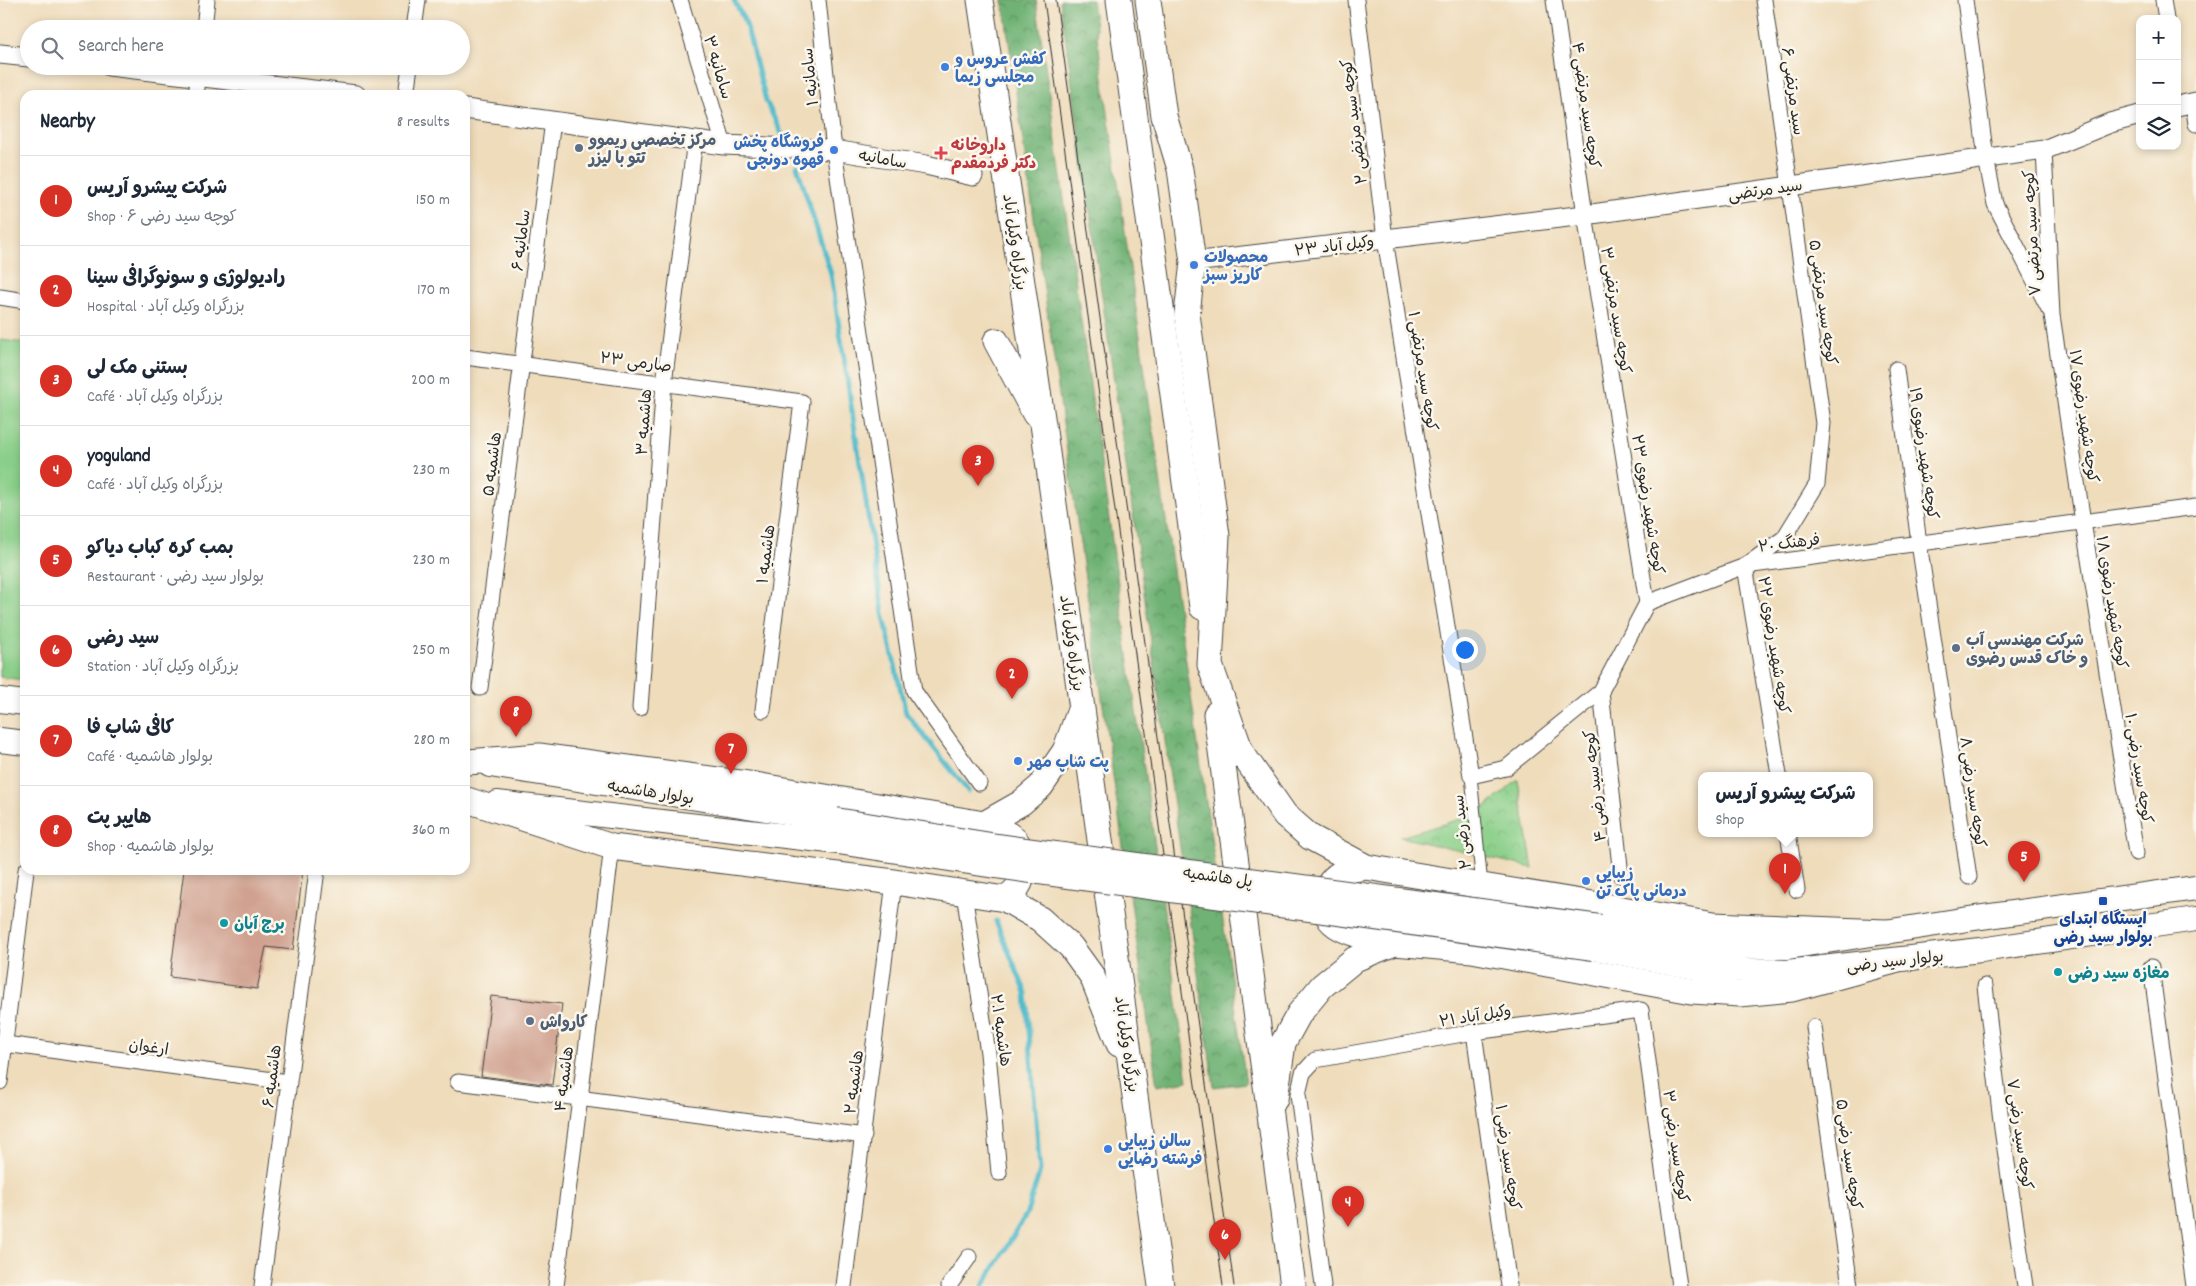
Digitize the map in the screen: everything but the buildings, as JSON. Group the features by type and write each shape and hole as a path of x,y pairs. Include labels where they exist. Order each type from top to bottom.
{"highway":[{"name":"بزرگراه وکیل آباد","path":"980,0 1044,431 1162,1286"},
{"path":"1119,0 1210,665 1270,1129 1293,1286"},
{"path":"1148,0 1164,116 1180,170 1193,262 1186,314 1217,536 1210,665 1241,752 1285,815 1310,837 1366,867 1713,925 1886,932"},
{"path":"996,341 1044,431"},
{"path":"984,824 1021,803 1041,786 1065,751 1082,705"},
{"path":"470,762 539,756 558,758 755,785 984,824 1010,835 1019,847 1024,861 1022,876 1016,889 1006,899"},
{"path":"470,800 612,847 894,882 1006,899 1040,919 1071,948 1092,976 1133,1079"},
{"path":"1366,867 1344,872 1331,880 1324,896 1324,910 1335,925 1361,935 1395,943 1472,950 1692,991 1740,994 1792,989 1891,962"},
{"path":"1270,1129 1283,1043 1299,1014 1322,986 1355,959 1395,943"}],"main road":[{"path":"0,700 20,702"},
{"path":"0,740 20,742"},
{"name":"بولوار هاشمیه","path":"470,763 837,831"},
{"name":"بولوار هاشمیه","path":"470,799 837,831"},
{"name":"پل هاشمیه","path":"837,831 996,866 1597,938"},
{"name":"بولوار سید رضی","path":"1597,938 1701,946 1788,947 2196,888"},
{"name":"بولوار سید رضی","path":"1597,938 1700,968 1787,972 1891,962 2196,920"}],"street":[{"path":"205,20 207,0"},
{"path":"415,20 418,0"},
{"name":"سامانیه ۳","path":"680,0 724,145"},
{"name":"سامانیه ۱","path":"818,0 834,150 914,691 979,783"},
{"name":"کوچه سید مرتضی ۲","path":"1356,0 1385,239"},
{"name":"کوچه سید مرتضی ۴","path":"1554,0 1584,215"},
{"name":"سید مرتضی ۶","path":"1764,0 1790,186"},
{"path":"1965,0 1986,158 1995,204 2052,315"},
{"path":"2163,0 2165,15"},
{"path":"0,54 20,56"},
{"path":"171,75 307,90"},
{"path":"407,90 409,75"},
{"path":"2184,104 2196,124"},
{"name":"سامانیه","path":"470,110 724,145 834,150 926,165 973,176"},
{"name":"سید مرتضی","path":"1385,239 1584,215 2044,150 2110,123 2136,116"},
{"name":"سامانیه ۶","path":"521,364 553,121"},
{"name":"هاشمیه ۳","path":"640,708 664,382 695,140"},
{"name":"کوچه سید مرتضی ۷","path":"2044,150 2052,315"},
{"name":"کوچه سید مرتضی ۵","path":"1745,566 1784,538 1817,484 1823,423 1790,186"},
{"name":"کوچه سید مرتضی ۳","path":"1584,215 1616,411"},
{"name":"۲۳ وکیل آباد","path":"1193,262 1385,239"},
{"name":"کوچه سید مرتضی ۱","path":"1385,239 1471,776"},
{"path":"0,298 20,300"},
{"name":"کوچه شهید رضوی ۱۷","path":"2052,315 2083,522"},
{"name":"صارمی ۲۳","path":"470,358 664,382 802,402"},
{"name":"هاشمیه ۵","path":"480,688 521,364"},
{"name":"کوچه شهید رضوی ۱۹","path":"1896,369 1944,711"},
{"name":"هاشمیه ۱","path":"763,710 802,402"},
{"name":"کوچه شهید رضوی ۲۳","path":"1616,411 1647,603"},
{"name":"فرهنگ ۲۰","path":"1647,603 1745,566 2196,507"},
{"name":"کوچه شهید رضوی ۱۸","path":"2083,522 2109,688"},
{"name":"کوچه شهید رضوی ۲۲","path":"1745,566 1778,772"},
{"path":"1471,776 1506,768 1601,691 1647,603"},
{"name":"کوچه سید رضی ۱۰","path":"2109,688 2136,853"},
{"name":"کوچه سید رضی ۴","path":"1601,691 1621,876"},
{"name":"کوچه سید رضی ۸","path":"1944,711 1969,877"},
{"name":"سید رضی ۲","path":"1471,776 1482,885"},
{"path":"1789,837 1797,890"},
{"name":"هاشمیه ۴","path":"556,1286 578,1099 612,847"},
{"path":"0,1082 25,875"},
{"name":"هاشمیه ۶","path":"262,1286 315,875"},
{"name":"هاشمیه ۲","path":"844,1286 894,882"},
{"name":"هاشمیه ۲.۱","path":"964,893 988,1053 999,1174"},
{"path":"2151,967 2194,1286"},
{"name":"کوچه سید رضی ۷","path":"1985,986 2002,1129 2025,1286"},
{"name":"۲۱ وکیل آباد","path":"1323,1286 1298,1094 1303,1074 1316,1060 1474,1032 1641,1010"},
{"name":"کوچه سید رضی ۳","path":"1641,1010 1679,1286"},
{"name":"کوچه سید رضی ۵","path":"1814,1026 1850,1286"},
{"name":"کوچه سید رضی ۱","path":"1474,1032 1509,1286"},
{"name":"ارغوان","path":"5,1044 288,1082"},
{"path":"458,1082 864,1136"},
{"path":"949,1286 969,1256"}],"green space":[{"path":"1003,0 1036,0 1188,1081 1157,1086"},
{"path":"1060,0 1092,0 1246,1083 1214,1087"},
{"path":"0,340 20,342 20,679 0,677"},
{"path":"1518,780 1533,868 1400,837 1477,814"}],"waterway":[{"path":"734,0 746,24 766,101 787,145"},
{"path":"797,166 831,274 883,613 906,713 968,791"},
{"path":"983,1286 1027,1213 1040,1171 1026,993 996,921"}],"tram line":[{"path":"1044,0 1223,1286"},
{"path":"1056,0 1234,1286"}],"place":[{"name":"کفش عروس و مجلسی زیما","path":"945,67"},
{"name":"مرکز تخصصی ریموو تتو با لیزر","path":"579,148"},
{"name":"فروشگاه پخش قهوه دونچی","path":"834,150"},
{"name":"داروخانه دكتر فردمقدم","path":"941,153"},
{"name":"محصولات کاریز سبز","path":"1194,265"},
{"name":"بستنی مک لی","path":"978,486"},
{"name":"شرکت مهندسی آب و خاک قدس رضوی","path":"1956,648"},
{"name":"رادیولوژی و سونوگرافی سینا","path":"1012,699"},
{"name":"هایپر پت","path":"516,737"},
{"name":"پت شاپ مهر","path":"1018,761"},
{"name":"کافی شاپ فا","path":"731,774"},
{"name":"زیبایی درمانی پاک تن","path":"1586,881"},
{"name":"بمب کره کباب دیاکو","path":"2024,882"},
{"name":"شرکت پیشرو آریس","path":"1785,894"},
{"name":"ایستگاه ابتدای بولوار سید رضی","path":"2103,901"},
{"name":"برج آبان","path":"224,923"},
{"name":"مغازه سید رضی","path":"2058,972"},
{"name":"کارواش","path":"530,1021"},
{"name":"سالن زیبایی فرشته رضایی","path":"1108,1149"},
{"name":"yoguland","path":"1348,1227"},
{"name":"سید رضی","path":"1225,1260"}]}
